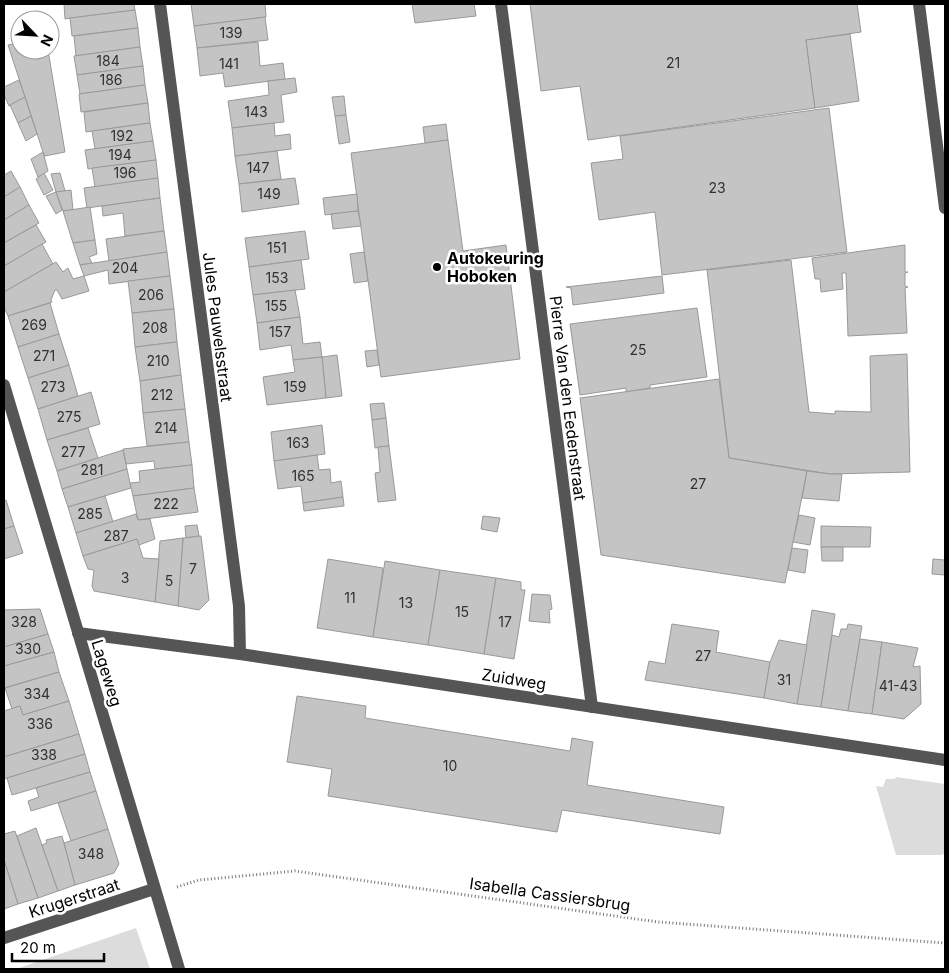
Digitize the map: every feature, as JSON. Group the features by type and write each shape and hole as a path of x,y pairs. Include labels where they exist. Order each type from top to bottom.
{"street":[{"name":"Jules Pauwelsstraat","path":"160,4 239,606 240,654"},
{"name":"Pierre Van den Eedenstraat","path":"501,4 592,707"},
{"path":"919,4 945,208"},
{"name":"Lageweg","path":"5,392 179,969"},
{"name":"Zuidweg","path":"78,633 240,654 945,760"},
{"name":"Krugerstraat","path":"4,938 154,888"}],"path":[{"name":"Isabella Cassiersbrug","path":"154,888 177,886 199,880 296,870 658,922 945,943"}],"shaded area":[{"path":"896,777 945,784 945,853 942,855 896,855 876,786 883,787 886,779 895,779"},
{"path":"136,928 150,969 16,969"}],"building":[{"path":"64,4 134,4 135,10 65,19"},
{"path":"191,4 265,4 266,17 194,26"},
{"path":"412,4 474,4 476,16 415,23"},
{"path":"530,4 857,4 861,32 806,40 815,108 588,140 580,86 541,91"},
{"path":"135,10 138,28 72,36 70,18"},
{"path":"265,17 268,40 197,48 194,26"},
{"path":"138,28 140,47 76,56 74,36"},
{"path":"850,34 859,101 815,108 806,40"},
{"path":"258,42 260,66 283,63 285,79 225,87 223,73 200,76 197,48"},
{"path":"140,47 143,66 77,75 74,56"},
{"path":"13,60 50,60 65,152 45,156"},
{"path":"143,66 145,85 80,94 77,75"},
{"path":"295,78 297,92 281,95 284,122 232,128 228,101 269,95 268,81"},
{"path":"19,80 25,97 9,106 4,95 4,87"},
{"path":"145,85 148,103 81,112 79,94"},
{"path":"344,96 346,115 335,116 332,97"},
{"path":"25,97 31,116 18,123 10,105"},
{"path":"148,103 150,123 86,132 84,112"},
{"path":"829,108 847,252 662,275 655,212 599,220 591,163 623,159 620,136"},
{"path":"346,115 350,142 339,144 335,116"},
{"path":"31,116 37,134 26,141 18,123"},
{"path":"150,123 153,141 95,149 92,131"},
{"path":"274,123 275,136 290,134 291,149 235,156 232,128"},
{"path":"446,124 448,140 425,143 423,127"},
{"name":"Autokeuring Hoboken","path":"448,140 463,251 506,245 520,359 381,377 351,153"},
{"path":"153,141 156,160 88,169 85,150"},
{"path":"277,151 281,179 239,184 235,156"},
{"path":"43,152 48,171 38,177 31,159"},
{"path":"156,160 158,178 95,187 92,168"},
{"path":"11,171 20,187 4,197 4,175"},
{"path":"44,173 53,190 44,195 36,179"},
{"path":"60,173 65,191 56,192 51,174"},
{"path":"158,178 160,198 87,208 84,188"},
{"path":"295,178 299,204 242,212 239,184"},
{"path":"20,187 29,205 4,220 4,197"},
{"path":"71,190 73,210 63,211 56,192"},
{"path":"56,192 62,210 56,214 46,196"},
{"path":"357,194 358,211 325,215 323,198"},
{"path":"160,198 164,231 125,236 123,213 103,216 102,206"},
{"path":"29,205 39,223 4,243 4,220"},
{"path":"90,207 95,240 73,243 63,211"},
{"path":"358,211 361,226 333,229 331,214"},
{"path":"36,225 46,242 4,266 4,243"},
{"path":"164,231 167,252 109,261 106,239"},
{"path":"305,231 309,259 249,267 245,238"},
{"path":"95,240 97,254 89,257 92,263 80,265 73,243"},
{"path":"42,244 53,264 4,292 4,266"},
{"path":"905,245 905,272 908,272 905,273 905,286 908,287 905,288 907,333 848,336 846,273 842,273 843,289 821,292 820,279 815,279 812,258"},
{"path":"167,252 170,276 109,284 108,270 84,276 80,265"},
{"path":"364,252 368,281 354,283 350,254"},
{"path":"301,260 305,289 253,295 249,267"},
{"path":"791,260 809,412 835,414 835,411 871,412 870,356 907,354 910,472 830,474 729,458 707,270"},
{"path":"56,262 63,272 68,268 73,279 84,276 89,291 62,299 57,290 55,290 52,302 8,316 4,307 4,292"},
{"path":"170,276 174,309 132,313 128,281"},
{"path":"662,276 664,293 573,305 571,288 566,287"},
{"path":"295,290 300,317 257,323 253,295"},
{"path":"50,303 59,334 18,347 8,316"},
{"path":"697,308 707,377 650,385 650,388 626,392 626,388 580,395 570,324"},
{"path":"174,309 177,342 135,347 132,313"},
{"path":"300,317 303,344 320,342 322,357 293,360 291,345 260,350 257,323"},
{"path":"59,334 69,365 28,378 18,347"},
{"path":"177,342 181,375 140,381 135,347"},
{"path":"377,350 379,365 367,367 365,351"},
{"path":"337,355 342,396 326,398 322,357"},
{"path":"322,357 326,398 267,405 263,377 295,372 293,360"},
{"path":"69,365 78,396 38,409 28,378"},
{"path":"181,375 185,409 143,413 140,381"},
{"path":"719,379 729,458 807,471 785,583 601,555 580,398"},
{"path":"91,392 100,424 47,440 38,409"},
{"path":"384,403 386,418 372,420 370,404"},
{"path":"185,409 189,442 147,446 143,413"},
{"path":"386,418 389,446 375,448 372,420"},
{"path":"322,425 325,454 274,461 271,432"},
{"path":"88,428 98,458 57,471 47,440"},
{"path":"189,442 192,465 155,469 154,461 126,464 123,449"},
{"path":"389,446 396,500 378,502 375,473 380,472 378,447"},
{"path":"123,450 127,469 62,489 57,471"},
{"path":"317,455 319,470 330,469 331,483 341,481 343,497 303,503 301,486 278,489 274,461"},
{"path":"192,465 194,488 133,496 130,483 140,482 139,471"},
{"path":"127,469 131,488 68,507 62,489"},
{"path":"807,471 842,474 839,501 802,498"},
{"path":"194,488 198,512 138,520 133,496"},
{"path":"105,496 113,522 76,533 68,507"},
{"path":"343,497 344,506 304,511 303,503"},
{"path":"6,500 14,526 4,529 4,501"},
{"path":"136,514 138,520 150,519 155,539 139,545 137,539 83,556 76,533"},
{"path":"799,515 815,518 810,545 793,542"},
{"path":"483,516 500,518 497,532 481,529"},
{"path":"197,525 199,536 186,538 185,526"},
{"path":"14,526 23,553 4,559 4,529"},
{"path":"821,526 871,527 870,547 821,547"},
{"path":"201,536 209,600 199,610 178,606 183,538"},
{"path":"183,538 178,606 155,602 160,541"},
{"path":"137,539 143,558 159,559 155,602 94,591 92,586 94,570 88,569 83,556"},
{"path":"821,547 843,547 843,561 822,561"},
{"path":"792,548 808,550 805,573 788,570"},
{"path":"328,559 383,568 373,637 317,628"},
{"path":"933,559 945,560 945,575 932,574"},
{"path":"385,561 440,570 428,645 373,637"},
{"path":"440,570 496,578 484,654 428,645"},
{"path":"496,578 521,582 521,590 525,590 514,659 484,654"},
{"path":"532,594 550,595 552,609 549,610 550,623 529,621"},
{"path":"40,609 48,634 4,647 4,610"},
{"path":"812,610 835,614 821,707 797,704"},
{"path":"672,624 719,631 716,652 770,662 764,698 645,680 649,661 665,664"},
{"path":"848,624 862,626 848,711 821,707 832,635 839,637 841,629 847,629"},
{"path":"48,634 54,652 4,666 4,647"},
{"path":"860,639 882,642 872,714 848,711"},
{"path":"779,640 807,645 797,704 764,698 770,662"},
{"path":"882,642 918,648 913,667 920,666 921,704 904,719 872,714"},
{"path":"54,652 59,672 4,688 4,666"},
{"path":"59,672 69,701 23,715 20,706 12,709 5,688"},
{"path":"297,696 366,706 365,718 570,751 572,738 593,742 587,785 724,807 720,834 562,810 557,832 328,796 332,769 287,762"},
{"path":"69,701 79,734 4,757 4,711 20,706 23,715"},
{"path":"79,734 85,754 4,779 4,757"},
{"path":"85,754 90,772 12,795 7,778"},
{"path":"90,772 96,791 31,811 28,801 39,797 36,788"},
{"path":"96,791 108,829 71,841 58,803"},
{"path":"36,828 58,891 38,898 17,836"},
{"path":"108,829 119,864 114,873 75,885 64,843"},
{"path":"15,831 38,898 18,904 4,860 4,834"},
{"path":"62,836 75,885 58,891 42,845 47,843 46,840"},
{"path":"4,860 18,904 4,909"}],"place":[{"name":"Autokeuring Hoboken","path":"437,267"}]}
